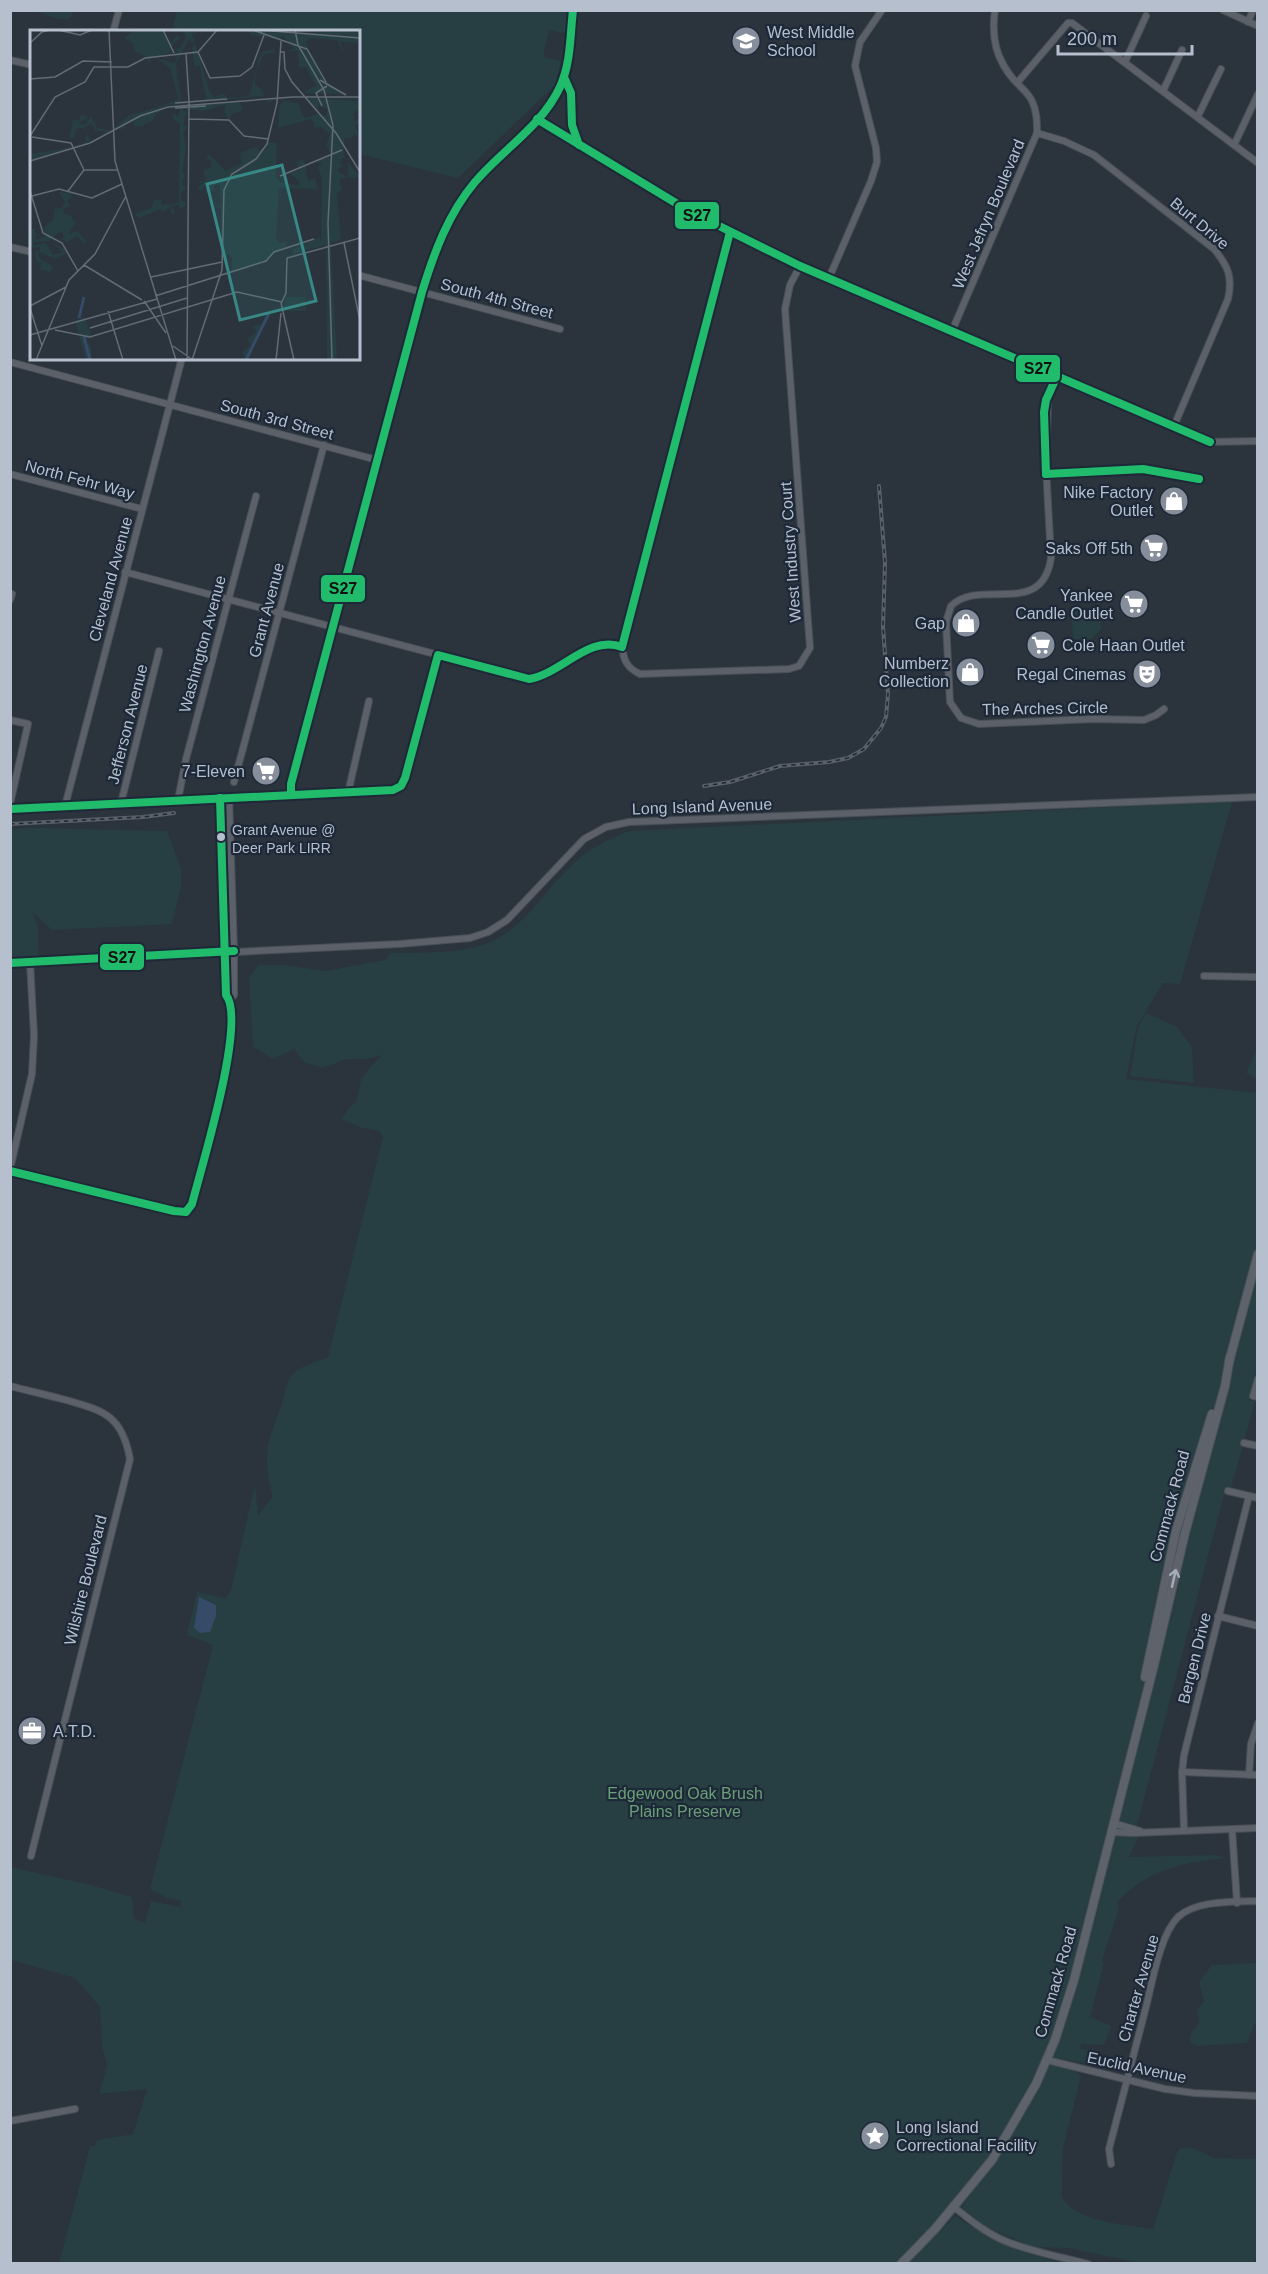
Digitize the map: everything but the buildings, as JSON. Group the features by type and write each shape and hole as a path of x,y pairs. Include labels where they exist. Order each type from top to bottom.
{"main road":[{"name":"Commack Road","path":"901,2264 954,2207 992,2160 1030,2095 1047,2060 1068,2004 1257,1254"}],"street":[{"path":"113,30 118,10"},
{"path":"291,794 291,784 332,627 422,292 437,245 474,183 537,119 554,98 564,77 573,10"},
{"path":"829,278 877,162 876,148 855,66 860,42 882,10"},
{"name":"West Jefryn Boulevard","path":"952,331 1037,133 1034,104 1029,95 1008,73 997,55 993,33 995,10"},
{"path":"1223,10 1257,26"},
{"path":"1248,22 1253,10"},
{"path":"1125,62 1146,16"},
{"path":"1017,83 1068,23 1072,23 1198,116 1257,163"},
{"path":"1163,91 1182,50"},
{"path":"10,60 30,65"},
{"path":"1198,116 1221,69"},
{"path":"564,77 571,93 572,125 579,145"},
{"path":"1234,146 1257,94"},
{"path":"537,119 689,212 800,266 1210,442 1257,441"},
{"name":"Burt Drive","path":"1037,133 1064,141 1094,155 1214,249 1230,273 1231,285 1228,299 1174,426"},
{"path":"125,572 530,679 541,677 599,644 614,644 621,647 730,232"},
{"path":"10,247 30,252"},
{"name":"West Industry Court","path":"621,647 624,660 630,670 651,675 789,669 799,666 810,648 785,309 790,285 800,266"},
{"name":"South 4th Street","path":"360,276 560,329"},
{"name":"Cleveland Avenue","path":"65,806 181,360"},
{"name":"South 3rd Street","path":"10,362 377,460"},
{"path":"1058,376 1044,401 1042,410 1046,441 1046,474 1143,469 1199,479"},
{"name":"Grant Avenue","path":"234,782 324,445"},
{"name":"North Fehr Way","path":"10,474 142,509"},
{"name":"The Arches Circle","path":"1046,474 1052,558 1045,578 1031,590 1022,593 963,598 951,606 947,615 950,702 954,711 961,718 978,724 1093,719 1144,720 1164,709"},
{"name":"Washington Avenue","path":"178,800 186,759 256,496"},
{"name":"Jefferson Avenue","path":"121,803 159,651"},
{"path":"10,809 391,791 402,784 406,775 438,655"},
{"path":"348,793 369,701"},
{"path":"10,720 28,724 10,804"},
{"path":"229,797 234,951 234,995 230,1000"},
{"name":"Long Island Avenue","path":"10,963 399,944 470,938 488,932 507,920 584,839 606,827 629,822 1257,797"},
{"path":"30,962 34,1035 32,1074 10,1170 174,1211 186,1212 192,1204 228,1060 232,1031 230,1000 226,995 220,798"},
{"path":"1204,976 1257,977"},
{"path":"1255,1396 1257,1379"},
{"name":"Wilshire Boulevard","path":"10,1386 102,1411 123,1433 129,1459 31,1856"},
{"path":"1244,1443 1257,1446"},
{"path":"1228,1491 1257,1498"},
{"name":"Bergen Drive","path":"1184,1830 1182,1772 1194,1710 1249,1496"},
{"path":"1218,1616 1257,1626"},
{"path":"1249,1775 1251,1744 1257,1723"},
{"path":"1182,1772 1257,1775"},
{"path":"1112,1827 1133,1833 1257,1828"},
{"path":"1232,1829 1237,1903"},
{"name":"Charter Avenue","path":"1111,2164 1109,2149 1163,1944 1170,1928 1189,1910 1202,1905 1257,1901"},
{"name":"Euclid Avenue","path":"1047,2060 1178,2091 1257,2096"},
{"path":"10,2121 75,2109"},
{"path":"954,2207 978,2226 1005,2241 1088,2264"}],"green space":[{"path":"35,11 70,11 73,14 68,20"},
{"path":"177,11 579,11 573,35 549,30 543,57 561,61 555,85 458,178 360,154 360,30 172,30"},
{"path":"1100,609 1101,629 1091,639 1073,639 1071,611"},
{"name":"Edgewood Oak Brush Plains Preserve","path":"1232,802 1180,984 1163,983 1137,1026 1126,1079 1257,1093 1258,1364 1249,1399 1255,1402 1229,1496 1224,1495 1137,1826 1139,1836 1129,1857 1215,1855 1226,1858 1199,1861 1163,1871 1140,1883 1120,1899 1102,1962 1104,1963 1090,2017 1112,2026 1104,2045 1081,2044 1080,2049 1099,2050 1094,2065 1052,2057 1047,2067 1051,2065 1067,2068 1081,2076 1063,2149 1062,2196 1068,2205 1077,2212 1102,2221 1153,2229 1177,2152 1181,2148 1193,2148 1214,2158 1257,2159 1258,2254 1253,2263 1140,2263 1068,2248 1034,2247 986,2227 962,2208 968,2199 936,2236 955,2216 1007,2244 1063,2263 59,2263 90,2146 95,2146 97,2140 133,2134 147,2089 99,2094 107,2065 102,2047 100,2007 75,1978 11,1960 10,1867 91,1885 132,1897 134,1918 145,1923 151,1901 180,1907 181,1901 167,1898 150,1889 213,1645 187,1635 197,1592 225,1598 231,1590 255,1484 258,1515 273,1497 267,1459 273,1428 291,1376 303,1367 328,1357 383,1137 379,1131 362,1128 341,1119 357,1101 361,1079 383,1055 365,1059 347,1059 322,1068 304,1062 294,1049 273,1059 253,1047 249,977 258,965 283,965 326,971 385,960 390,953 453,951 490,942 502,936 523,919 581,857 604,842 629,831"},
{"path":"11,829 167,831 181,868 181,887 172,924 52,930 32,912 38,927 39,958 11,961"},
{"path":"1146,1013 1176,1026 1192,1047 1194,1083 1130,1076 1138,1028"},
{"path":"1257,1050 1257,1079 1246,1073"},
{"path":"1257,1963 1257,2025 1254,2024 1247,2043 1197,2046 1190,2042 1191,2034 1199,2023 1197,2011 1204,2001 1199,1982 1212,1965"}],"water":[{"path":"199,1597 216,1605 216,1616 210,1632 200,1633 194,1628"}],"railway":[{"path":"704,786 730,782 780,766 848,758 864,749 881,728 886,717 888,694 883,627 885,562 879,486"},
{"path":"10,824 143,817 174,813"}],"transit line":[{"name":"S27","path":"291,794 291,784 422,292 432,263 443,234 465,194 543,114 560,87 570,49 573,10"},
{"name":"S27","path":"564,77 571,93 572,125 579,145"},
{"name":"S27","path":"537,119 689,211 800,266 1210,442"},
{"name":"S27","path":"10,809 393,790 401,786 405,778 438,655 529,679 541,676 598,646 610,644 622,647 730,232"},
{"name":"S27","path":"1046,474 1044,412 1046,400 1057,376"},
{"name":"S27","path":"1046,474 1143,469 1199,479"},
{"name":"S27","path":"10,1171 174,1211 186,1212 192,1204 220,1096 231,1034 231,1010 226,995 220,798"},
{"name":"S27","path":"10,963 234,951"}],"place":[{"name":"West Middle School","path":"746,41"},
{"name":"Nike Factory Outlet","path":"1174,501"},
{"name":"Saks Off 5th","path":"1154,548"},
{"name":"Yankee Candle Outlet","path":"1134,604"},
{"name":"Gap","path":"966,623"},
{"name":"Cole Haan Outlet","path":"1041,645"},
{"name":"Numberz Collection","path":"970,672"},
{"name":"Regal Cinemas","path":"1147,674"},
{"name":"7-Eleven","path":"266,771"},
{"name":"Grant Avenue @ Deer Park LIRR","path":"221,837"},
{"name":"A.T.D.","path":"32,1731"},
{"name":"Long Island Correctional Facility","path":"875,2136"}]}
